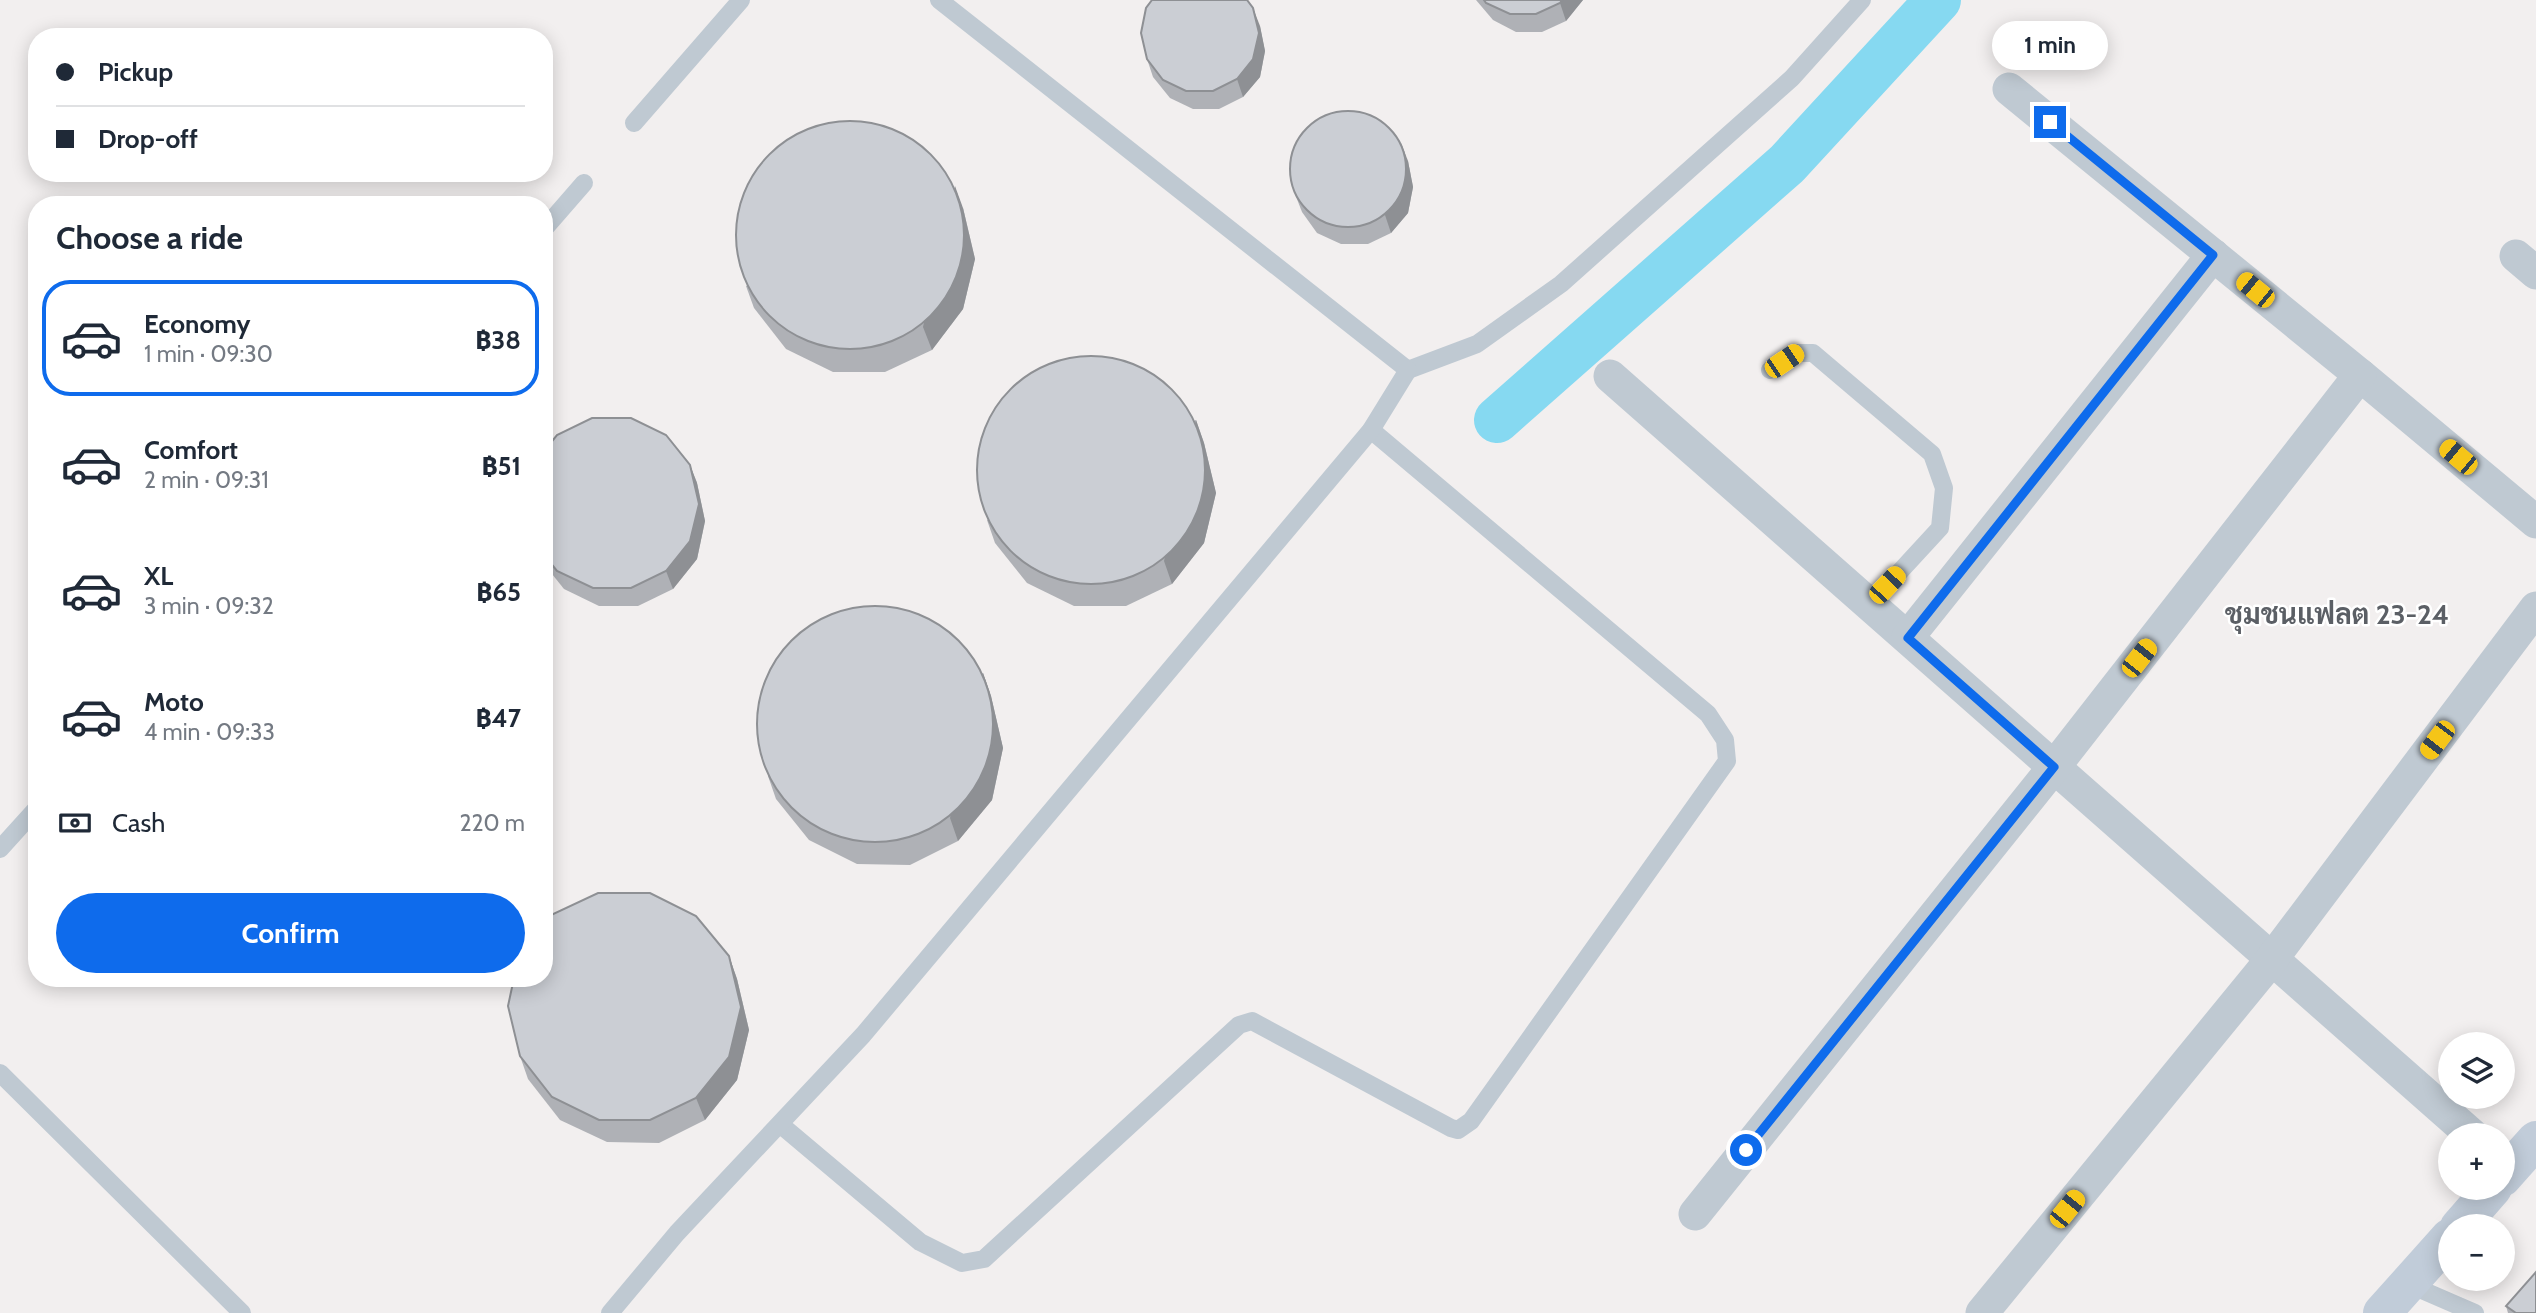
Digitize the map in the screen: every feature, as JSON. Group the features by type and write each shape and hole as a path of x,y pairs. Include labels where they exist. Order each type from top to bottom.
{"main road":[{"path":"2515,1161 2536,1140"},
{"path":"2470,1214 2481,1200"},
{"path":"2382,1313 2438,1250"}],"street":[{"path":"2009,89 2536,522"},
{"path":"1908,638 2213,255"},
{"path":"1695,1214 2054,767 2360,375"},
{"path":"1610,376 2458,1123"},
{"path":"1982,1313 2272,959 2536,608"}],"lane":[{"path":"635,123 741,0"},
{"path":"939,0 1408,370"},
{"path":"610,1313 677,1233 863,1035 1371,430 1408,370 1477,344 1560,284 1791,78 1862,0"},
{"path":"553,219 584,183"},
{"path":"1770,370 1797,353 1813,353 1932,454 1944,488 1940,528 1870,604"},
{"path":"780,1125 920,1242 962,1263 984,1259 1231,1032 1252,1021 1451,1128 1458,1130 1471,1121 1727,761 1725,740 1708,714 1371,430"},
{"path":"0,849 28,818"},
{"path":"0,1073 242,1313"},
{"path":"2408,1284 2475,1313"}],"building":[{"path":"1152,0 1247,0 1253,8 1259,33 1253,59 1237,79 1213,91 1186,91 1163,80 1147,59 1141,33 1146,8"},
{"path":"1484,0 1562,0 1536,14 1510,14"},
{"path":"1348,111 1370,115 1389,128 1402,147 1406,169 1402,191 1389,210 1370,223 1348,227 1326,223 1307,210 1294,191 1290,169 1294,147 1307,128 1326,115"},
{"path":"839,121 861,121 894,129 931,154 956,191 964,235 956,279 931,316 894,341 861,349 839,349 796,336 762,308 744,279 736,246 736,224 749,181 777,147 806,129"},
{"path":"1080,356 1102,356 1135,364 1172,389 1197,426 1205,470 1197,514 1172,551 1135,576 1102,584 1080,584 1037,571 1003,543 985,514 977,481 977,459 990,416 1018,382 1047,364"},
{"path":"592,418 631,418 666,435 690,465 699,504 690,541 666,571 631,588 593,588 557,571 553,566 553,440 557,435"},
{"path":"875,606 898,608 931,620 950,633 966,649 979,668 988,690 993,724 991,747 979,780 966,799 950,815 931,828 909,837 875,842 852,840 819,828 800,815 784,799 771,780 762,758 757,724 759,701 771,668 784,649 800,633 819,620 841,611"},
{"path":"598,893 650,893 696,916 729,956 741,1007 729,1057 696,1098 650,1120 599,1120 552,1097 520,1056 508,1006 512,987 553,987 553,914"},
{"path":"2536,1272 2536,1313 2516,1313 2506,1306"}],"waterway":[{"path":"1497,420 1787,164 1938,0"}],"district":[{"name":"ชุมชนแฟลต 23-24","path":"2337,614"}],"route":[{"path":"1746,1150 2054,767 1908,638 2213,255 2050,122"}]}
